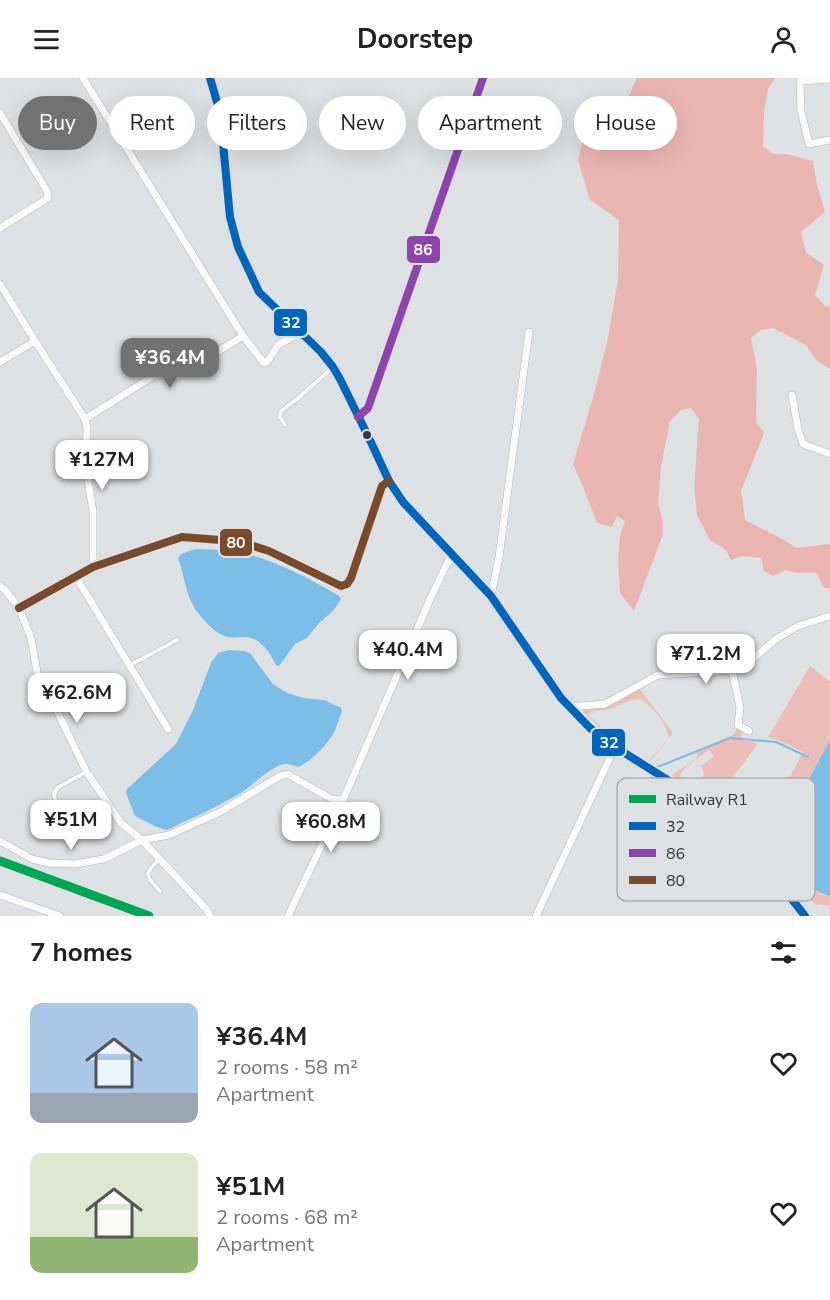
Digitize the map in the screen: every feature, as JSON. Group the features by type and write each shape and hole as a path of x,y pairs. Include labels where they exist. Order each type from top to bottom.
{"street":[{"path":"83,78 243,336 264,363 268,361 278,345 300,333"},
{"path":"210,78 220,111 230,217 238,247 259,292 321,352 333,368 389,481 403,502 491,596 561,698 590,728 615,747 664,778"},
{"path":"358,417 368,408 483,78"},
{"path":"830,79 800,81 801,111 809,144 830,140"},
{"path":"0,113 47,191 48,198 0,228"},
{"path":"0,284 85,419 87,466 93,512 93,567"},
{"path":"491,596 501,546 529,332"},
{"path":"85,419 155,375 178,376 243,336"},
{"path":"0,362 35,341"},
{"path":"792,395 803,444 830,454"},
{"path":"19,608 93,567 182,537 250,545 269,551 340,586 347,584 382,486 389,481"},
{"path":"288,916 343,800 452,553"},
{"path":"76,576 168,729"},
{"path":"0,586 19,608 31,638 41,686 55,707 86,771 121,823 142,840 210,916"},
{"path":"570,707 605,704 658,675 732,670 753,659 776,639 798,626 830,616"},
{"path":"732,670 740,707 738,725 749,731"},
{"path":"536,916 615,747"},
{"path":"0,841 32,859 49,863 75,864 104,859 142,840 169,835 220,812 287,774 332,799 343,800"},
{"path":"0,895 60,916"},
{"path":"283,916 297,895"},
{"path":"793,901 805,916"}],"lane":[{"path":"285,425 280,417 280,411 333,368"},
{"path":"129,666 177,639"},
{"path":"59,816 54,794 57,788 86,771"},
{"path":"159,859 148,873 150,880 160,891"}],"shaded area":[{"path":"637,78 775,78 768,89 764,112 763,146 773,154 786,154 813,161 825,212 801,232 806,253 824,265 815,295 826,307 830,306 830,369 816,360 806,345 773,328 761,330 751,338 757,369 756,422 764,433 741,491 745,520 797,548 830,544 830,589 823,587 817,573 785,570 773,576 764,571 761,558 742,556 731,560 726,550 710,540 697,515 694,488 699,419 691,408 681,410 670,421 661,467 658,504 662,517 663,534 634,611 620,593 618,560 620,536 625,521 617,516 612,527 597,523 573,464 607,343 618,280 619,220 590,200 578,160 580,150 677,150 677,96 629,96"},
{"path":"810,666 830,682 830,740 810,778 790,778 803,752 768,737"},
{"path":"639,688 673,733 669,738 658,715 638,699 587,714 618,742 647,763 668,739 647,765 617,743 583,712 583,709 613,705"},
{"path":"737,729 742,732 741,740 754,742 757,745 733,778 703,778 701,766 714,756 709,750 687,766 680,774 681,778 668,778 698,757 696,751 733,735"},
{"path":"815,890 830,896 830,906 818,904 816,906 811,901 815,901"}],"water":[{"path":"195,549 236,552 266,560 305,577 341,599 334,610 307,638 295,644 279,666 276,665 268,651 257,641 247,637 230,637 220,634 208,625 195,608 188,595 178,558 181,554"},
{"path":"228,650 250,653 273,684 287,693 324,700 341,708 337,726 322,748 302,765 298,767 288,764 280,765 224,803 167,830 160,828 135,816 126,793 127,789 176,744 193,710 211,663 218,653"},
{"path":"830,740 830,896 815,889 815,778 810,778"}],"waterway":[{"path":"655,768 730,738 776,742 808,757"}],"rail line":[{"name":"R1","path":"0,861 149,916"}],"transit line":[{"name":"32","path":"210,78 220,112 230,217 238,247 259,292 321,352 333,367 389,481 403,502 491,596 561,698 590,728 615,747 664,778"},
{"name":"86","path":"358,417 368,408 483,78"},
{"name":"80","path":"19,608 93,567 182,537 250,545 269,551 341,586 347,584 382,486 389,481"},
{"name":"32","path":"793,901 805,916"}]}
